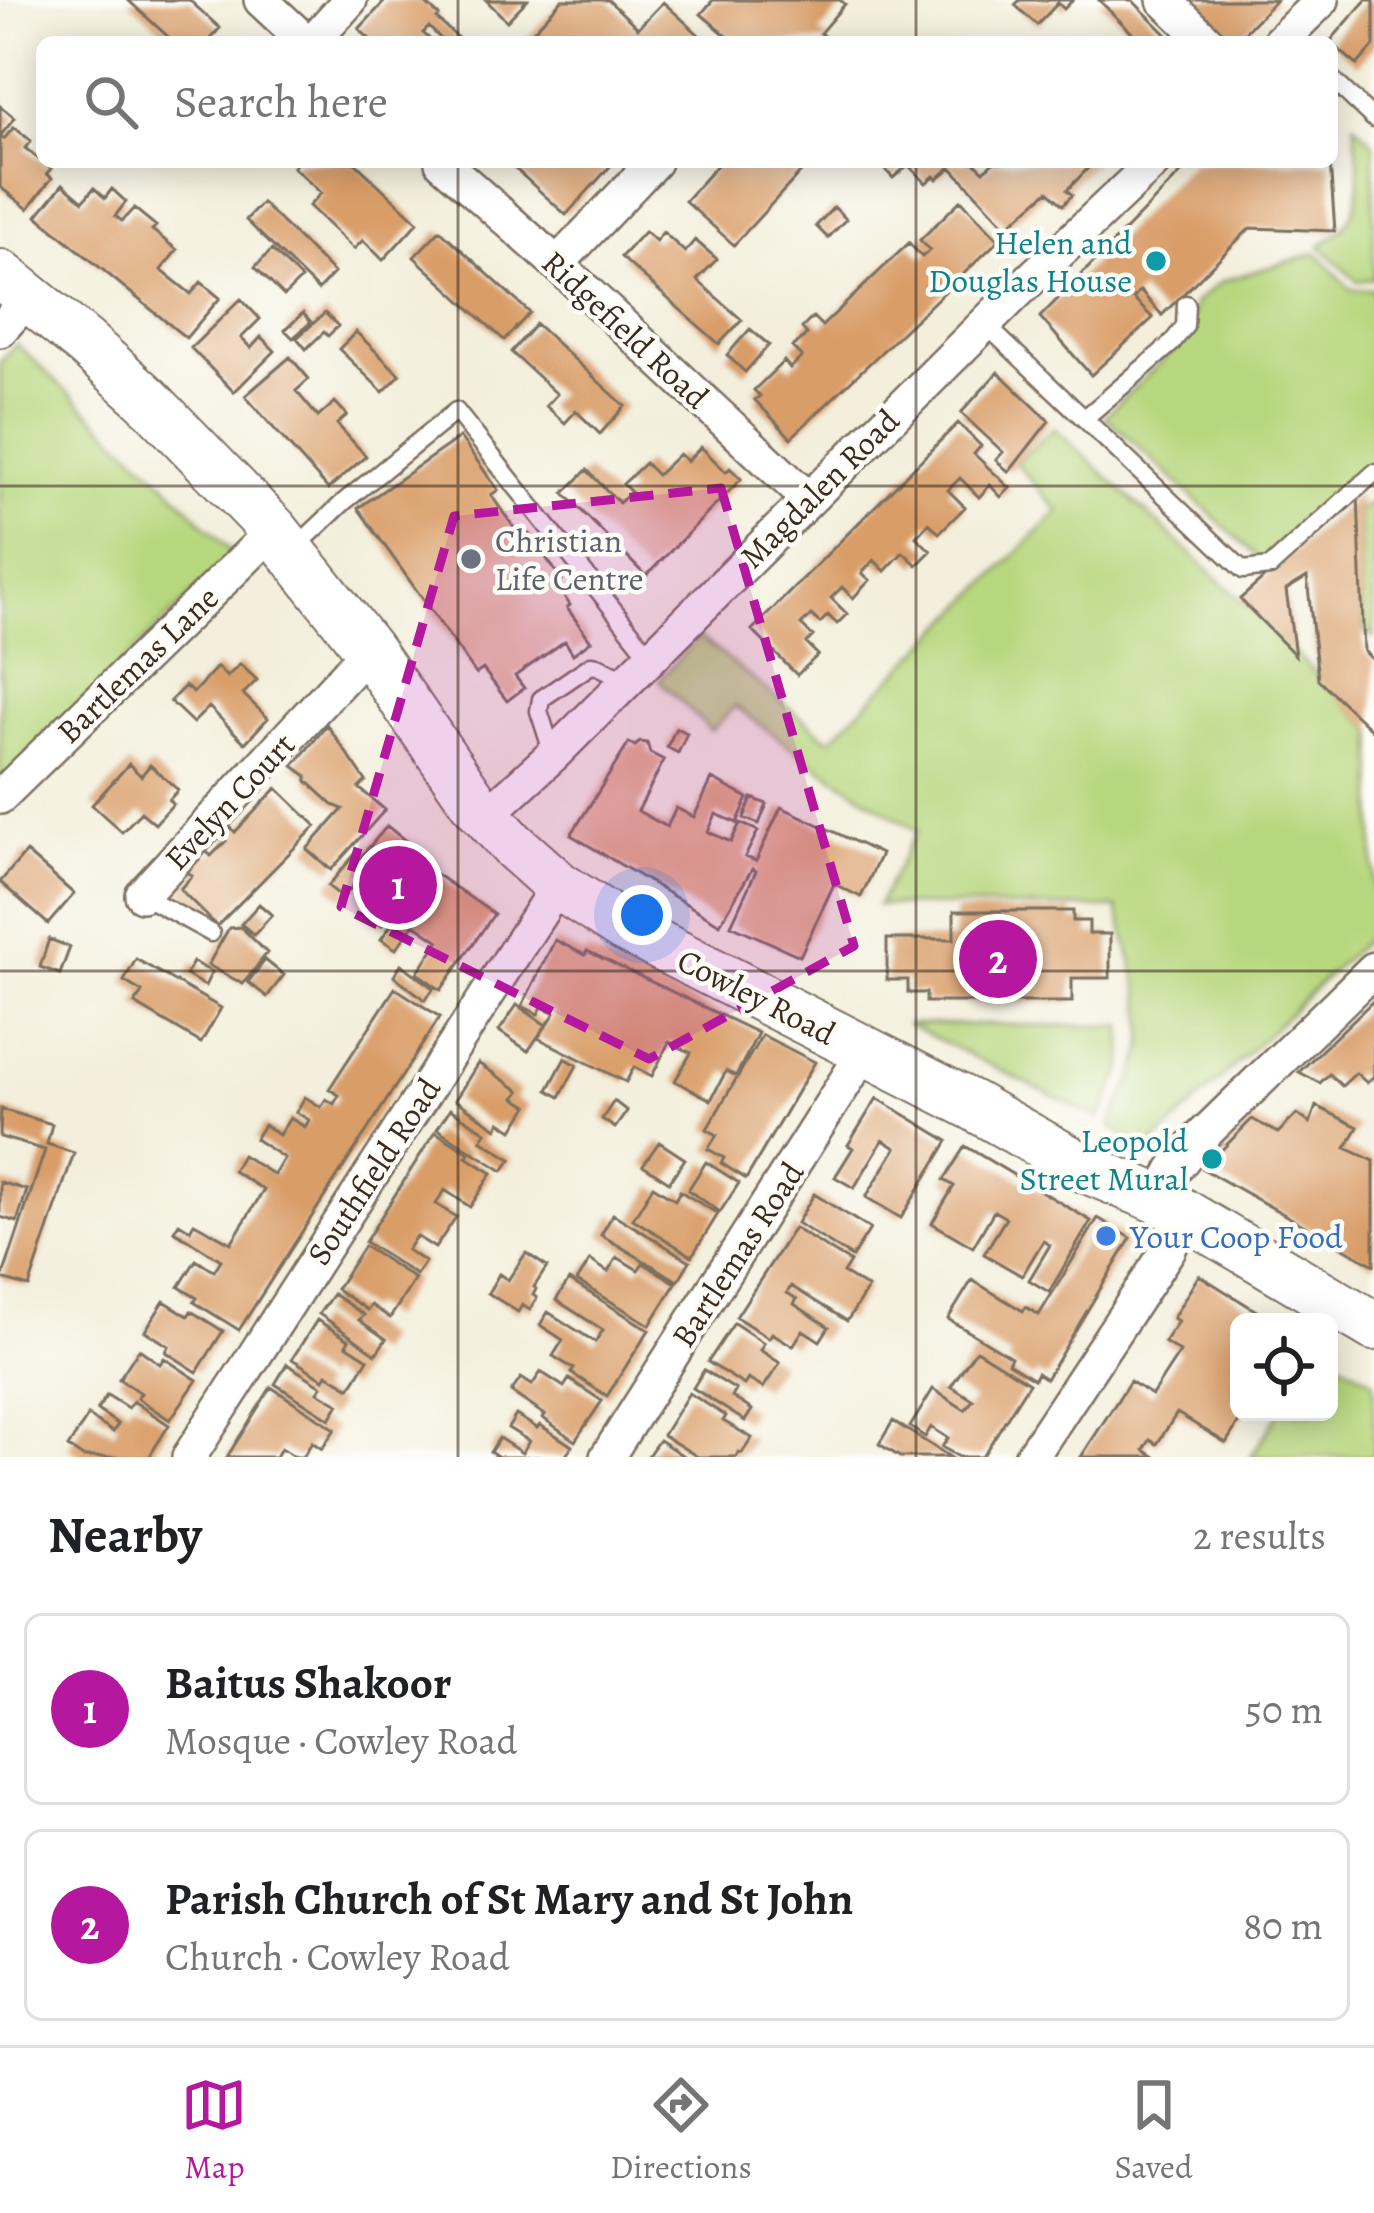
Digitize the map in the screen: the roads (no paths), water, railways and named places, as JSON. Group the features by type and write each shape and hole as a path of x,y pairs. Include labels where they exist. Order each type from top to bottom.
{"main road":[{"name":"Cowley Road","path":"10,301 147,399 283,541 369,650 473,801 557,885 623,927 972,1105 1080,1166 1172,1206 1374,1326"}],"street":[{"path":"261,0 302,36"},
{"path":"315,36 350,0"},
{"path":"1164,0 1202,36"},
{"path":"1290,36 1322,0"},
{"name":"Ridgefield Road","path":"449,168 808,499"},
{"path":"557,264 648,168"},
{"name":"Magdalen Road","path":"486,816 1148,168"},
{"name":"Bartlemas Lane","path":"0,797 283,541"},
{"name":"Evelyn Court","path":"142,895 369,650"},
{"name":"Southfield Road","path":"188,1457 557,885"},
{"path":"1031,1457 1169,1249 1174,1170 1198,1140 1374,969"},
{"name":"Bartlemas Road","path":"608,1457 865,1051"}],"lane":[{"path":"1338,85 1374,118"},
{"path":"1085,418 1171,344 1185,326 1186,304"},
{"path":"986,324 1243,570 1270,567 1374,473"},
{"path":"283,541 345,501 456,411 639,668"},
{"path":"553,754 539,711 541,699 591,665 639,668"},
{"name":"Evelyn Court","path":"142,895 211,932"}],"place":[{"name":"Helen and Douglas House","path":"1156,261"},
{"name":"Christian Life Centre","path":"471,559"},
{"name":"Baitus Shakoor","path":"398,885"},
{"name":"Parish Church of St Mary and St John","path":"998,959"},
{"name":"Leopold Street Mural","path":"1212,1159"},
{"name":"Your Coop Food","path":"1106,1236"}]}
